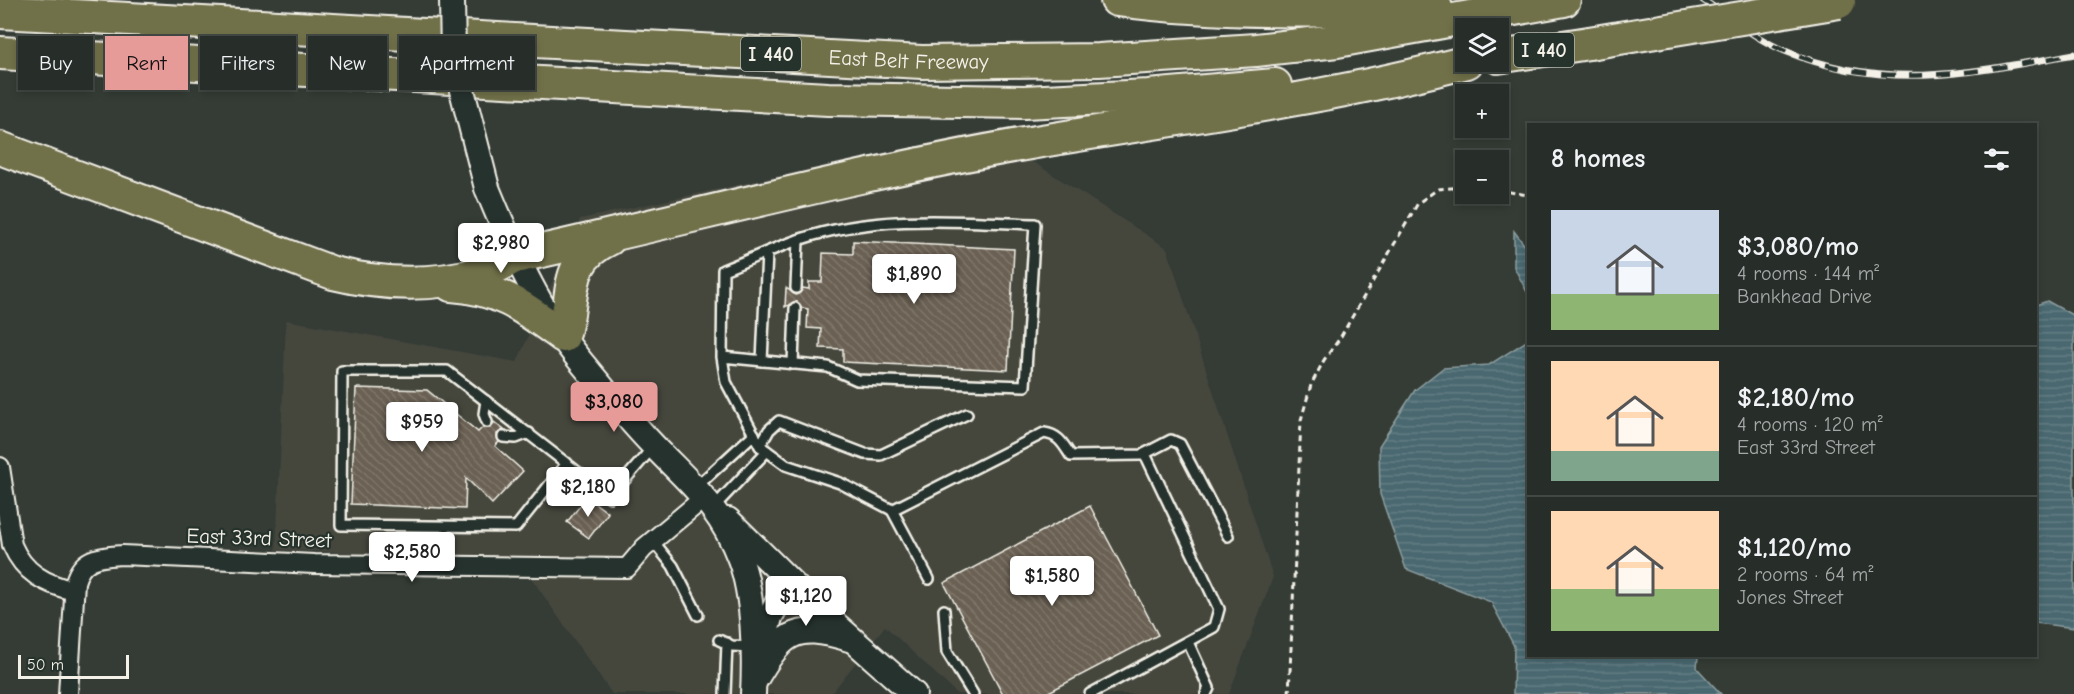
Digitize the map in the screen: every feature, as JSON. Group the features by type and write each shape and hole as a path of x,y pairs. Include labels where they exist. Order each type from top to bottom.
{"highway":[{"path":"1117,0 1169,7 1278,12 1551,2"},
{"name":"I 440","path":"1509,55 1846,1"},
{"name":"East Belt Freeway","path":"0,12 922,62 1099,60 1245,51 1349,39 1551,2"},
{"name":"East Belt Freeway","path":"0,53 828,99 1024,102 1149,96 1252,87 1455,64"},
{"path":"423,283 483,273 515,257 900,168 1030,143 1328,95 1455,65"},
{"path":"0,148 333,273 384,283 423,283 486,289 524,308 563,336 568,321 571,281 577,267 595,245 623,232"}],"main road":[{"path":"452,0 453,55 487,188 515,257 563,336 581,362 654,446 789,582 914,694"},
{"path":"706,497 731,536 741,561 751,635 754,688"},
{"path":"751,635 769,596 789,582"},
{"path":"754,688 770,617 789,582"},
{"path":"754,688 773,649 789,635 805,632 821,633 853,640"}],"street":[{"path":"0,467 16,555 35,576 54,586 74,591"},
{"name":"East 33rd Street","path":"68,694 77,573 86,562 95,557 122,555 314,564 627,568 653,542 706,497"}],"lane":[{"path":"722,357 828,367 856,380 1025,386 1035,224 925,220 858,226 798,240 723,270 722,357 726,382 753,434 764,449 786,465 840,483 892,510 929,579"},
{"path":"796,288 798,240"},
{"path":"762,361 767,252"},
{"path":"793,364 795,308"},
{"path":"567,463 516,527 341,525 342,371 447,371 486,400 567,463 610,497 654,446"},
{"path":"486,400 484,414 487,422"},
{"path":"706,497 764,449 769,430 780,421 865,454 881,455 967,414"},
{"path":"892,510 1044,433 1053,434 1059,438 1071,456 1145,454 1171,440 1180,444 1228,537"},
{"path":"503,437 516,438 529,434"},
{"path":"706,497 753,434"},
{"path":"1090,694 1214,627 1219,609 1145,454"},
{"path":"653,542 673,566 698,615"},
{"path":"944,610 947,652 973,694"},
{"path":"725,694 723,642 751,635"},
{"path":"1188,642 1209,688 1206,694"}],"path":[{"path":"1289,694 1294,616 1298,456 1301,420 1311,385 1407,227 1418,203 1438,189 1455,188"},
{"path":"1509,192 1527,195"}],"shaded area":[{"path":"985,131 1167,248 1273,577 1229,694 957,694 885,626 831,694 612,694 518,559 276,550 286,320 517,362 580,219"}],"water":[{"path":"1514,231 1527,249 1527,292 1514,267"},
{"path":"2047,301 2074,316 2074,628 2037,623 2037,305"},
{"path":"1527,341 1527,657 1698,657 1697,668 1721,694 1513,694 1514,646 1491,602 1406,569 1380,494 1379,446 1415,390 1443,368 1489,365"}],"building":[{"path":"853,241 1014,249 1008,370 843,362 843,349 820,348 821,329 807,328 808,309 802,308 796,301 785,307 786,288 796,295 803,288 809,289 809,282 822,282 823,253 853,254"},
{"path":"356,388 427,390 478,432 483,427 490,428 494,422 504,430 497,434 499,442 495,446 523,471 492,504 466,478 465,509 351,504"},
{"path":"587,497 608,513 589,538 567,522"},
{"path":"1090,506 1158,635 1045,694 1003,694 944,583"}],"railway":[{"path":"1703,0 1774,46 1822,64 1858,71 1894,75 1929,75 2000,67 2074,54"}]}
